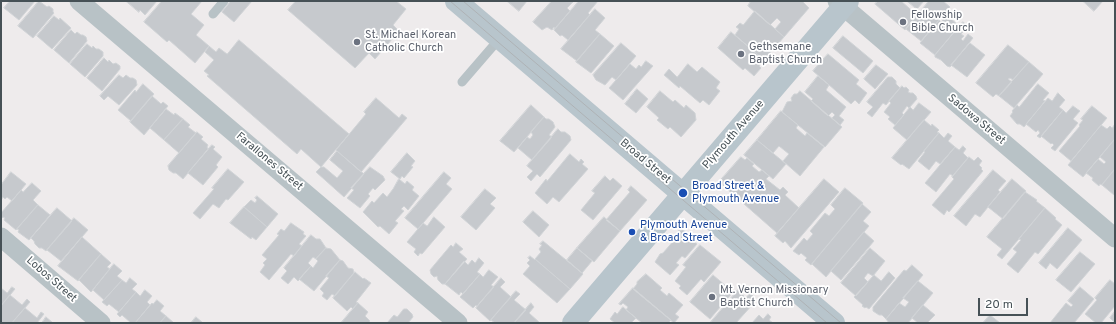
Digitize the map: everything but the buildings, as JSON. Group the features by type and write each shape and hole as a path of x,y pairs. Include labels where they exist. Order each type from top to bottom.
{"street":[{"name":"Farallones Street","path":"79,1 458,323"},
{"name":"Broad Street","path":"456,1 834,323"},
{"name":"Plymouth Avenue","path":"573,323 843,3"},
{"name":"Sadowa Street","path":"843,3 1115,238"},
{"name":"Lobos Street","path":"1,237 101,323"}],"lane":[{"path":"213,14 224,1"},
{"path":"462,82 500,38"}],"tram line":[{"path":"450,1 827,323"},
{"path":"463,1 841,323"}],"place":[{"name":"Fellowship Bible Church","path":"903,22"},
{"name":"St. Michael Korean Catholic Church","path":"357,42"},
{"name":"Gethsemane Baptist Church","path":"741,54"},
{"name":"Broad Street & Plymouth Avenue","path":"683,193"},
{"name":"Plymouth Avenue & Broad Street","path":"632,232"},
{"name":"Mt. Vernon Missionary Baptist Church","path":"712,297"}]}
